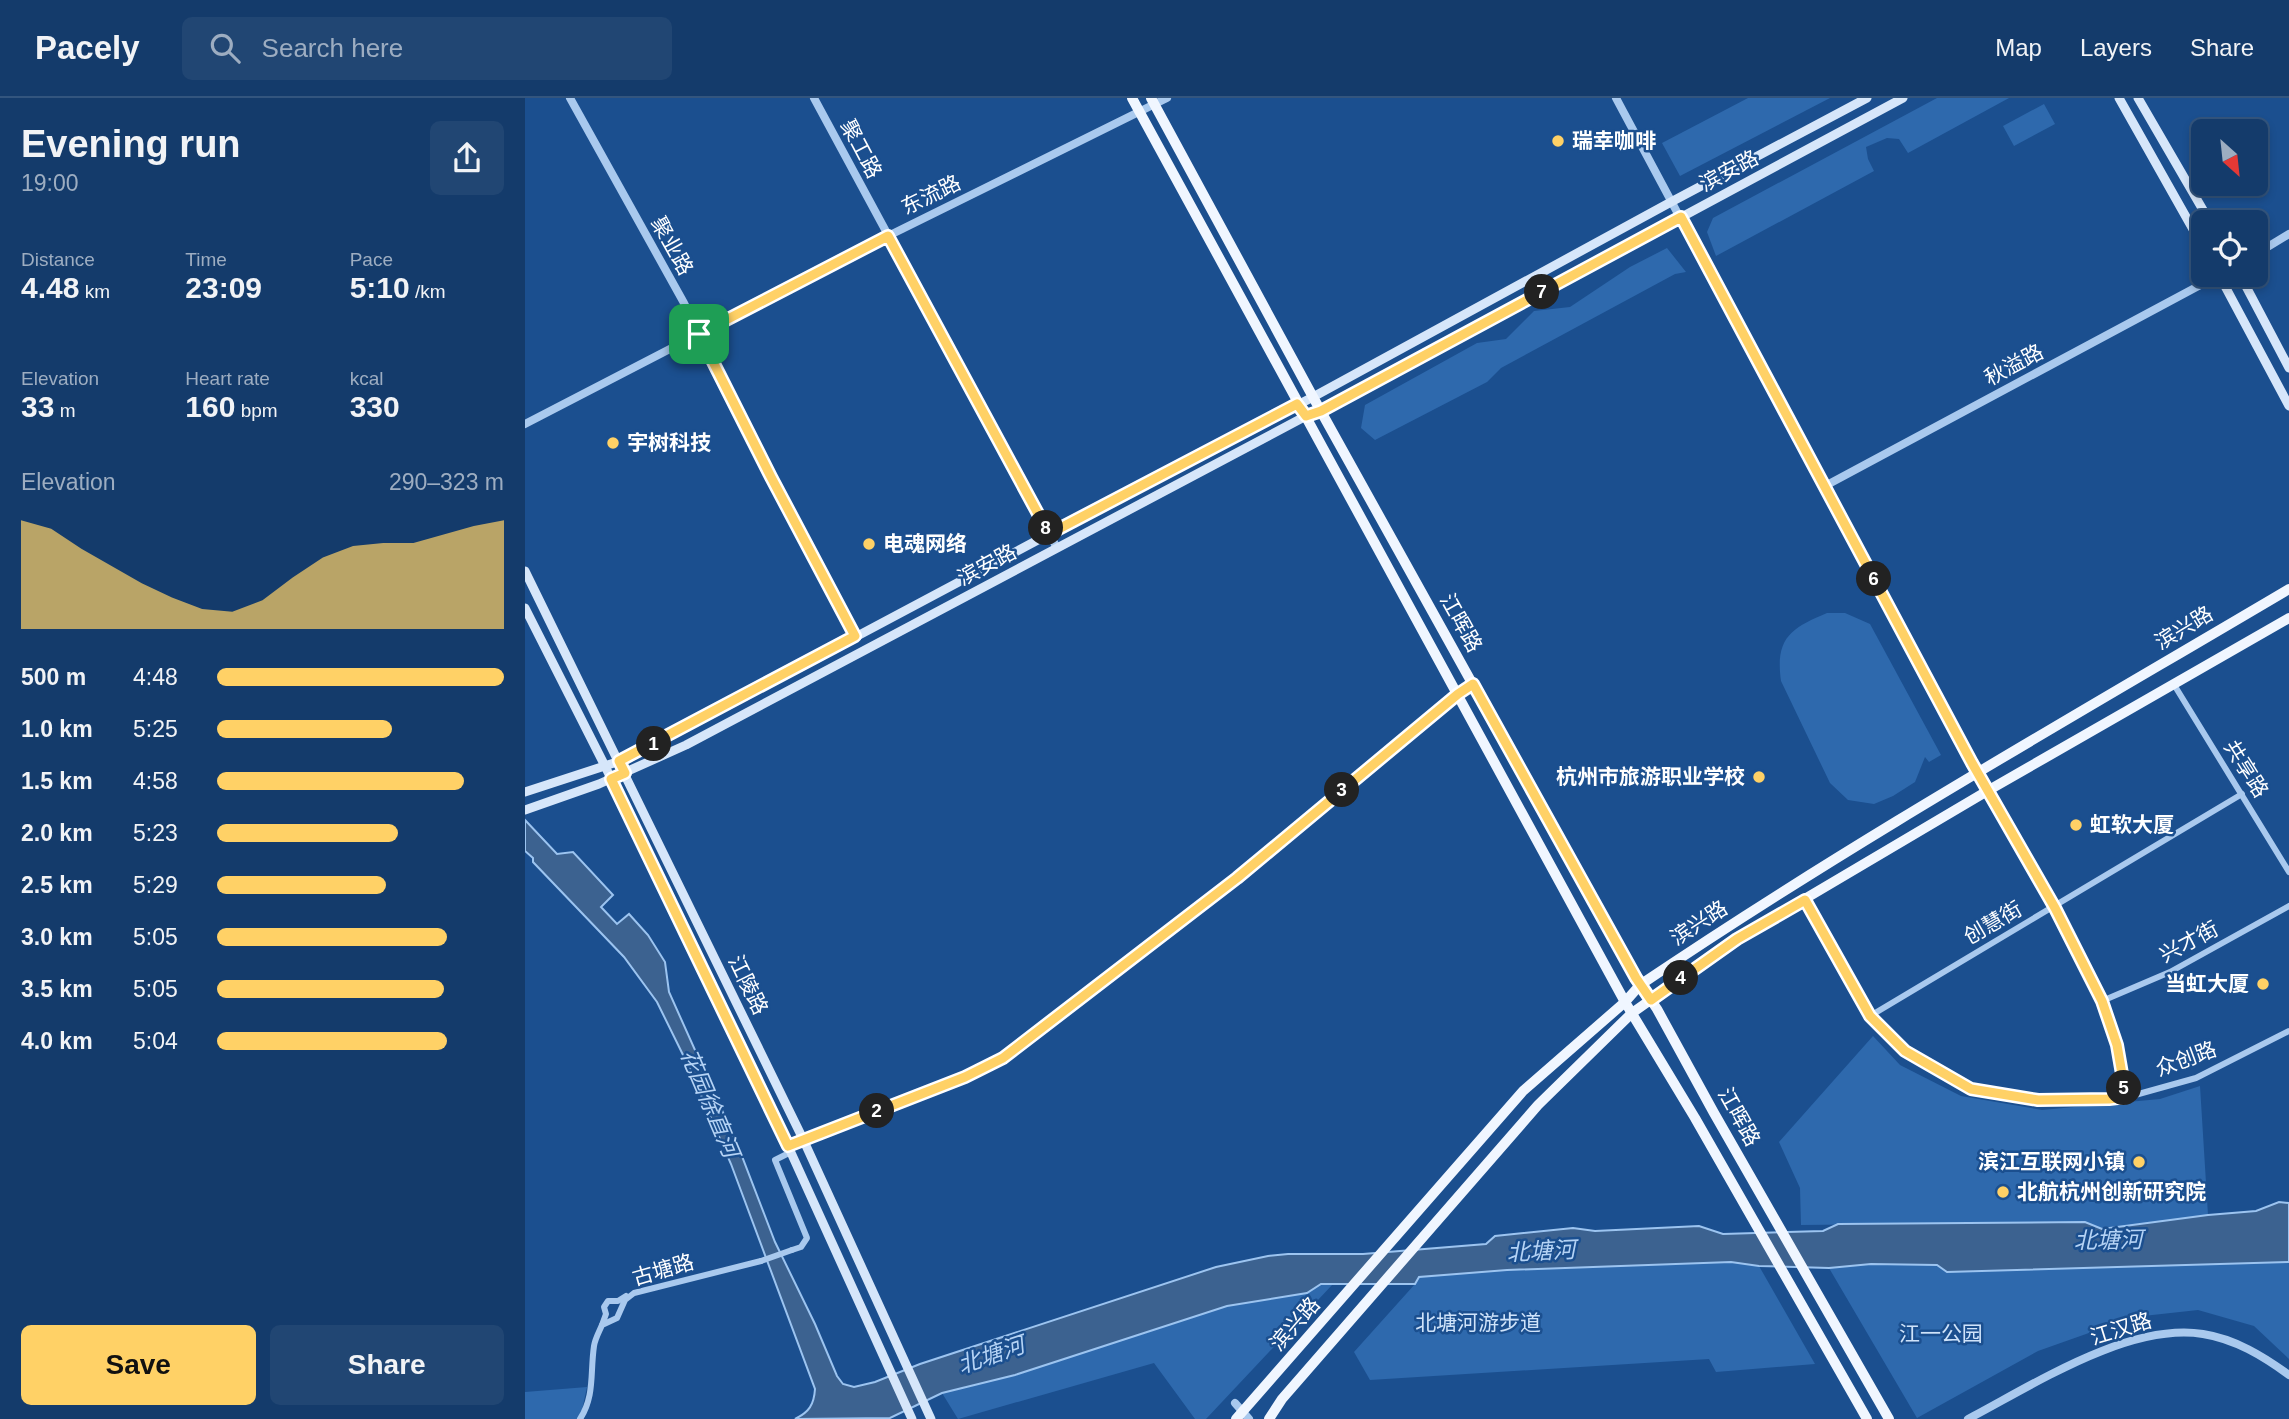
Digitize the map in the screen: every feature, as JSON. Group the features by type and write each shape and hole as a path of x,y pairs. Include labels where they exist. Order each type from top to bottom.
{"main road":[{"name":"江晖路","path":"1132,98 1625,1002 1695,1118 1867,1419"},
{"name":"滨安路","path":"525,792 619,761 1313,397 1867,98"},
{"name":"滨安路","path":"525,810 611,779 686,745 1306,416 1321,411 1903,98"},
{"path":"2119,98 2191,226"},
{"path":"2138,98 2203,210"},
{"name":"江晖路","path":"1153,101 1313,397 1640,985 1889,1418"},
{"path":"2225,287 2289,407"},
{"path":"2246,287 2289,368"},
{"name":"江陵路","path":"525,571 803,1139 931,1419"},
{"name":"滨兴路","path":"1241,1413 1523,1091 1625,1002 1640,985 1763,905 1978,773 2289,589"},
{"name":"江陵路","path":"525,608 605,766 789,1149 912,1419"},
{"name":"滨兴路","path":"1269,1419 1282,1399 1538,1105 1632,1013 1737,939 1989,790 2289,618"}],"street":[{"name":"聚业路","path":"570,98 684,303 855,636"},
{"name":"聚工路","path":"814,98 1057,548"},
{"name":"东流路","path":"525,424 888,236 1139,111 1153,101 1167,98"},
{"path":"1616,98 1978,773 2055,908 2102,1001 2117,1045 2126,1097"},
{"path":"2268,247 2289,234"},
{"name":"秋溢路","path":"1825,486 2197,287"},
{"path":"789,1149 803,1139 965,1077 1003,1058 1237,878 1473,684"},
{"name":"共享路","path":"2173,684 2289,872"},
{"name":"创慧街","path":"1870,1016 2242,794"},
{"name":"众创路","path":"1805,900 1870,1016 1905,1051 1971,1089 2038,1100 2126,1097 2196,1078 2289,1031"},
{"name":"兴才街","path":"2102,1001 2170,972 2289,906"},
{"name":"古塘路","path":"579,1419 587,1408 592,1390 594,1344 602,1325 617,1318 625,1300 634,1293 761,1261 801,1247 807,1238 775,1160 789,1149"},
{"path":"602,1325 606,1314 604,1307 608,1301 618,1301 634,1293"},
{"name":"江汉路","path":"1968,1419 2119,1343 2150,1335 2177,1332 2203,1334 2235,1342 2263,1356 2289,1375"}],"green space":[{"path":"1748,98 1830,98 1680,176 1662,143"},
{"path":"1937,98 2009,98 1908,153 1899,139 1887,138 1866,147 1874,171 1716,256 1707,232 1713,218"},
{"path":"2044,104 2055,124 2014,146 2003,126"},
{"path":"1667,248 1686,272 1675,274 1501,368 1487,382 1375,440 1361,428 1365,405 1477,343 1506,339 1534,311 1570,307 1630,267"},
{"path":"1827,613 1845,613 1870,624 1941,755 1929,762 1925,757 1915,782 1874,804 1848,800 1830,783 1781,681 1781,654 1788,636 1804,624"},
{"path":"1873,1036 1900,1065 1961,1096 2042,1110 2160,1099 2200,1086 2208,1215 2102,1229 2085,1222 1801,1225 1800,1188 1779,1142"},
{"name":"北塘河游步道","path":"1731,1262 1759,1266 1815,1364 1716,1372 1709,1359 1370,1380 1354,1352 1419,1277 1507,1270"},
{"name":"江一公园","path":"2289,1262 2289,1359 2254,1326 2198,1310 2134,1317 2038,1351 1917,1418 1829,1268 1871,1264 1937,1265 1947,1272"},
{"path":"1321,1284 1333,1284 1206,1419 1195,1419 1154,1363 958,1419 942,1393 1048,1363 1223,1307 1286,1297"},
{"path":"587,1387 580,1419 525,1419 525,1392"}],"water":[{"path":"525,820 557,854 573,852 613,895 601,907 617,924 629,914 648,935 665,962 669,992 738,1146 775,1242 837,1376 843,1384 854,1387 1216,1267 1288,1254 1363,1254 1486,1244 1495,1236 1573,1228 1595,1231 1699,1226 1723,1234 1823,1231 1838,1224 2085,1222 2102,1229 2256,1211 2279,1202 2289,1203 2289,1262 1947,1272 1937,1265 1871,1264 1829,1268 1759,1266 1731,1262 1507,1270 1419,1277 1415,1284 1321,1284 1307,1293 1227,1306 1015,1375 942,1393 890,1418 795,1419 810,1407 815,1389 731,1164 687,1063 657,1002 624,957 525,851"}],"place":[{"name":"瑞幸咖啡","path":"1558,141"},
{"name":"宇树科技","path":"613,443"},
{"name":"电魂网络","path":"869,544"},
{"name":"杭州市旅游职业学校","path":"1759,777"},
{"name":"虹软大厦","path":"2076,825"},
{"name":"当虹大厦","path":"2263,984"},
{"name":"滨江互联网小镇","path":"2139,1162"},
{"name":"北航杭州创新研究院","path":"2003,1192"}],"route":[{"path":"1681,217 1972,763 2055,908 2102,1001 2117,1045 2126,1097 2038,1100 1971,1089 1905,1051 1870,1016 1805,900 1737,939 1651,1000 1636,978 1473,684 1237,878 1003,1058 965,1077 788,1146 611,779 625,773 619,761 855,636 699,334 888,236 1049,534 1297,404 1306,416 1321,411 1681,217"}],"water label":[{"name":"花园徐直河","path":"710,1103"},
{"name":"北塘河","path":"2108,1240"},
{"name":"北塘河","path":"1541,1251"},
{"name":"北塘河","path":"991,1355"}]}
